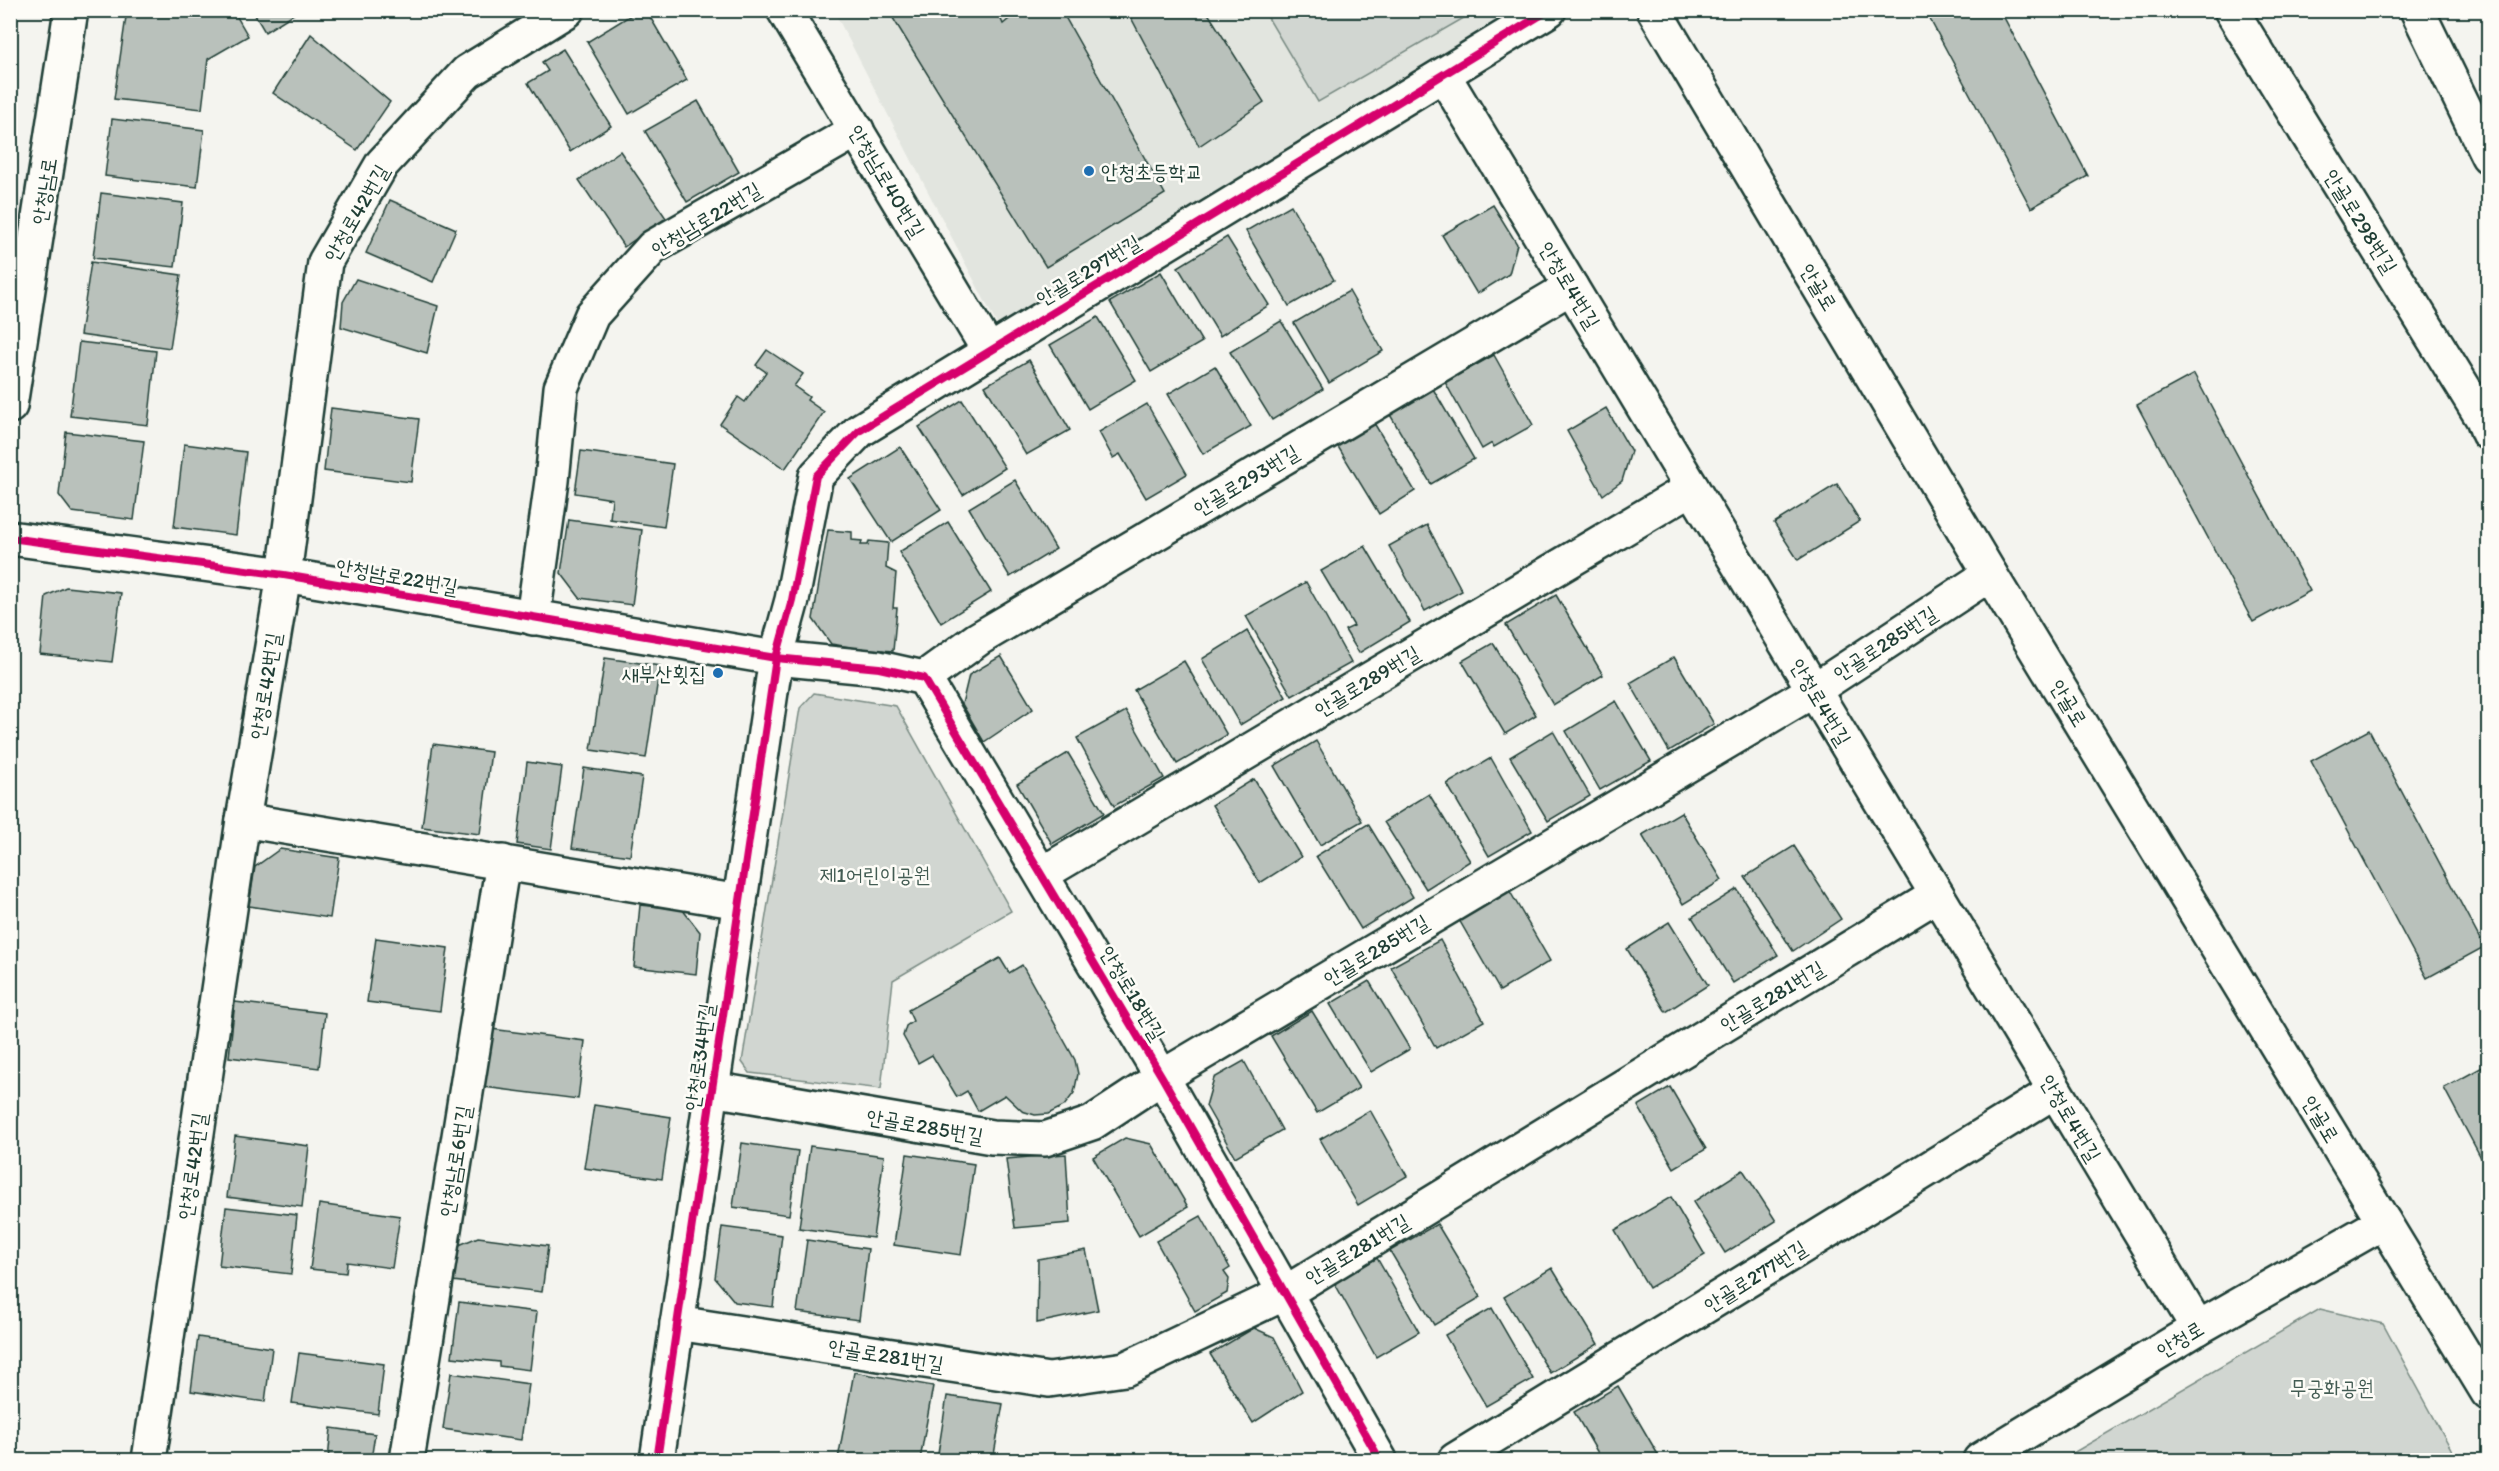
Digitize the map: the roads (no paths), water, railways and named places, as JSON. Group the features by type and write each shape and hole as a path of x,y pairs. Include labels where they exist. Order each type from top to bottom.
{"street":[{"name":"안청남로","path":"10,406 71,10"},
{"name":"안청로42번길","path":"149,1461 243,820 284,575 325,262 382,164 467,72 567,10"},
{"name":"안청남로40번길","path":"784,10 989,351"},
{"name":"안골로297번길","path":"776,658 792,600 816,476 859,431 1549,10"},
{"name":"안골로","path":"1654,10 1990,574 2488,1393"},
{"name":"안골로298번길","path":"2231,10 2483,419 2488,433"},
{"path":"2417,10 2488,156"},
{"name":"안청로4번길","path":"1444,76 2198,1328"},
{"name":"안청남로22번길","path":"533,618 552,481 561,388 592,315 653,247 856,130"},
{"name":"안골로293번길","path":"924,678 988,633 1572,287"},
{"name":"안골로289번길","path":"1042,874 1692,488"},
{"name":"안청남로22번길","path":"10,538 284,575 776,658"},
{"name":"안골로285번길","path":"712,1089 992,1137 1045,1139 1092,1123 1162,1077 1814,690 1990,574"},
{"path":"776,658 879,668 924,678"},
{"name":"안청로34번길","path":"657,1461 776,658"},
{"name":"안청로18번길","path":"924,678 1162,1077 1380,1461"},
{"path":"243,820 740,902"},
{"name":"안청남로6번길","path":"406,1461 503,862"},
{"name":"안골로281번길","path":"677,1323 1049,1380 1125,1369 1285,1293 1937,895"},
{"name":"안골로277번길","path":"1455,1461 2055,1091"},
{"name":"안청로","path":"1980,1461 2198,1328 2384,1222"}],"place":[{"name":"안청초등학교","path":"1089,171"},
{"name":"새부산횟집","path":"718,673"}],"park label":[{"name":"제1어린이공원","path":"875,874"},
{"name":"무궁화공원","path":"2332,1387"}]}
